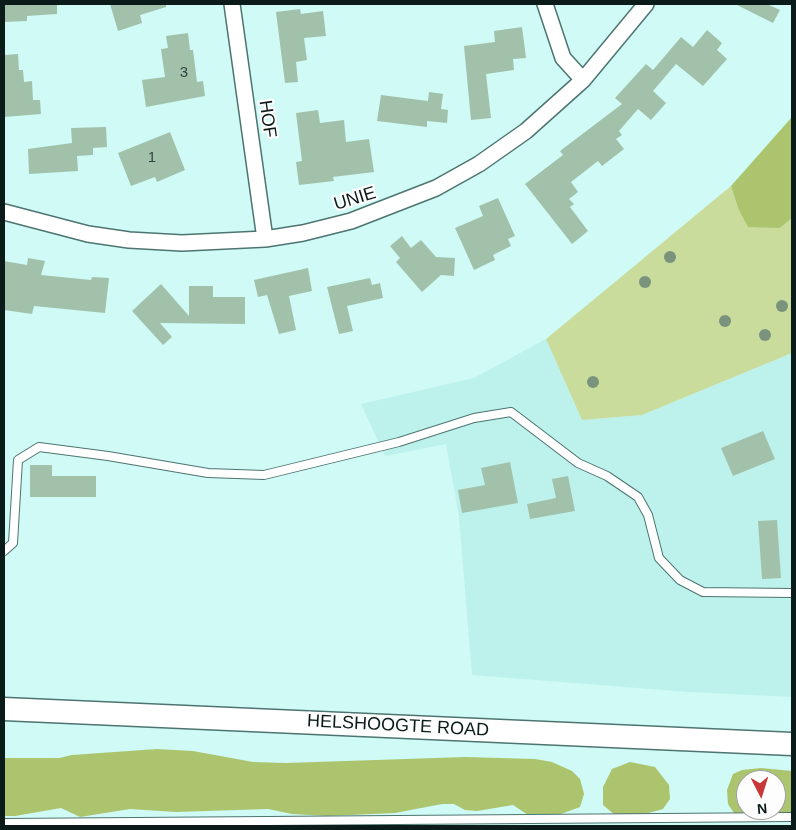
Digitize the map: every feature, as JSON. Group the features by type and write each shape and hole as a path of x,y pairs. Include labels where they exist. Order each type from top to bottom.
{"main road":[{"name":"HELSHOOGTE ROAD","path":"4,709 792,744"}],"street":[{"name":"HOF","path":"232,4 264,239"},
{"path":"545,4 562,58 583,80"},
{"name":"UNIE","path":"4,212 88,234 129,240 182,243 264,239 303,233 350,221 390,208 436,188 479,164 526,131 583,80 646,4"}],"lane":[{"path":"4,552 13,543 18,460 39,447 108,456 208,473 264,475 399,442 474,418 511,412 578,463 607,476 638,497 648,515 659,558 680,580 703,592 792,593"},
{"path":"4,823 792,817"}],"shaded area":[{"path":"546,339 582,420 642,415 792,353 792,697 689,692 472,675 459,516 446,444 385,456 361,404 474,378"}],"green space":[{"path":"792,117 792,218 780,228 748,227 738,208 731,186"},
{"path":"731,186 738,208 780,228 792,218 792,353 642,415 582,420 546,339"},
{"path":"157,749 193,751 253,762 286,763 465,757 535,759 552,762 572,771 580,779 584,794 580,807 558,815 542,817 528,815 513,805 477,811 465,810 454,804 442,804 395,813 327,816 292,814 268,809 176,812 130,809 80,817 61,808 15,816 4,816 4,758 59,758 72,755"},
{"path":"630,762 655,767 669,785 670,799 663,809 634,817 615,815 603,805 603,787 612,769"},
{"path":"761,768 782,770 742,770"},
{"path":"786,770 792,771 792,815 786,815"},
{"path":"736,773 736,814 728,804 727,790 733,774"}],"building":[{"path":"4,4 57,4 57,14 27,16 27,21 4,22"},
{"path":"110,4 166,4 166,7 140,15 142,23 118,31"},
{"path":"735,4 767,4 780,10 773,23"},
{"path":"300,9 301,14 323,11 326,36 304,38 307,60 296,62 298,82 285,83 276,12"},
{"path":"522,27 526,58 513,59 514,70 486,74 491,118 471,120 464,46 495,42 494,31"},
{"path":"707,30 722,43 717,50 727,59 703,86 676,64 653,91 666,103 651,120 638,109 619,131 622,135 616,139 624,149 602,166 598,161 571,182 578,192 569,199 574,204 570,207 588,231 572,244 525,184 563,155 560,151 622,104 615,98 646,64 653,70 681,37 693,47"},
{"path":"188,33 190,50 193,50 197,82 203,81 205,96 146,107 142,80 165,77 161,49 168,48 166,36"},
{"path":"18,54 19,70 23,70 24,82 32,81 33,100 40,100 41,114 4,117 4,55"},
{"path":"429,92 443,94 441,109 448,110 447,123 427,121 427,127 377,121 381,95 428,101"},
{"path":"318,110 320,123 344,120 346,142 369,139 374,172 333,177 334,181 299,185 296,162 302,161 296,113"},
{"path":"106,127 107,147 93,148 93,155 77,156 78,171 29,174 28,149 72,143 71,128"},
{"path":"170,132 185,170 157,182 155,177 131,186 118,153"},
{"path":"498,198 515,236 508,239 511,246 493,255 495,260 474,270 455,228 483,216 479,206"},
{"path":"402,236 411,248 421,240 436,257 455,258 454,276 441,275 422,292 396,262 400,258 390,246"},
{"path":"28,258 45,261 41,275 91,280 92,277 109,278 105,313 34,306 32,314 4,310 4,261 27,265"},
{"path":"308,268 312,291 289,296 296,330 279,334 267,295 258,297 254,280"},
{"path":"370,278 372,285 380,283 383,298 347,306 353,331 339,334 327,287"},
{"path":"161,284 189,316 189,286 213,286 213,297 245,297 245,324 160,323 172,337 163,345 132,311"},
{"path":"763,431 775,459 733,476 721,448"},
{"path":"510,462 518,503 462,513 458,490 485,485 481,468"},
{"path":"30,465 52,465 52,476 96,476 96,497 30,497"},
{"path":"568,476 575,511 530,519 527,504 556,498 552,479"},
{"path":"777,520 781,578 762,579 758,521"}]}
